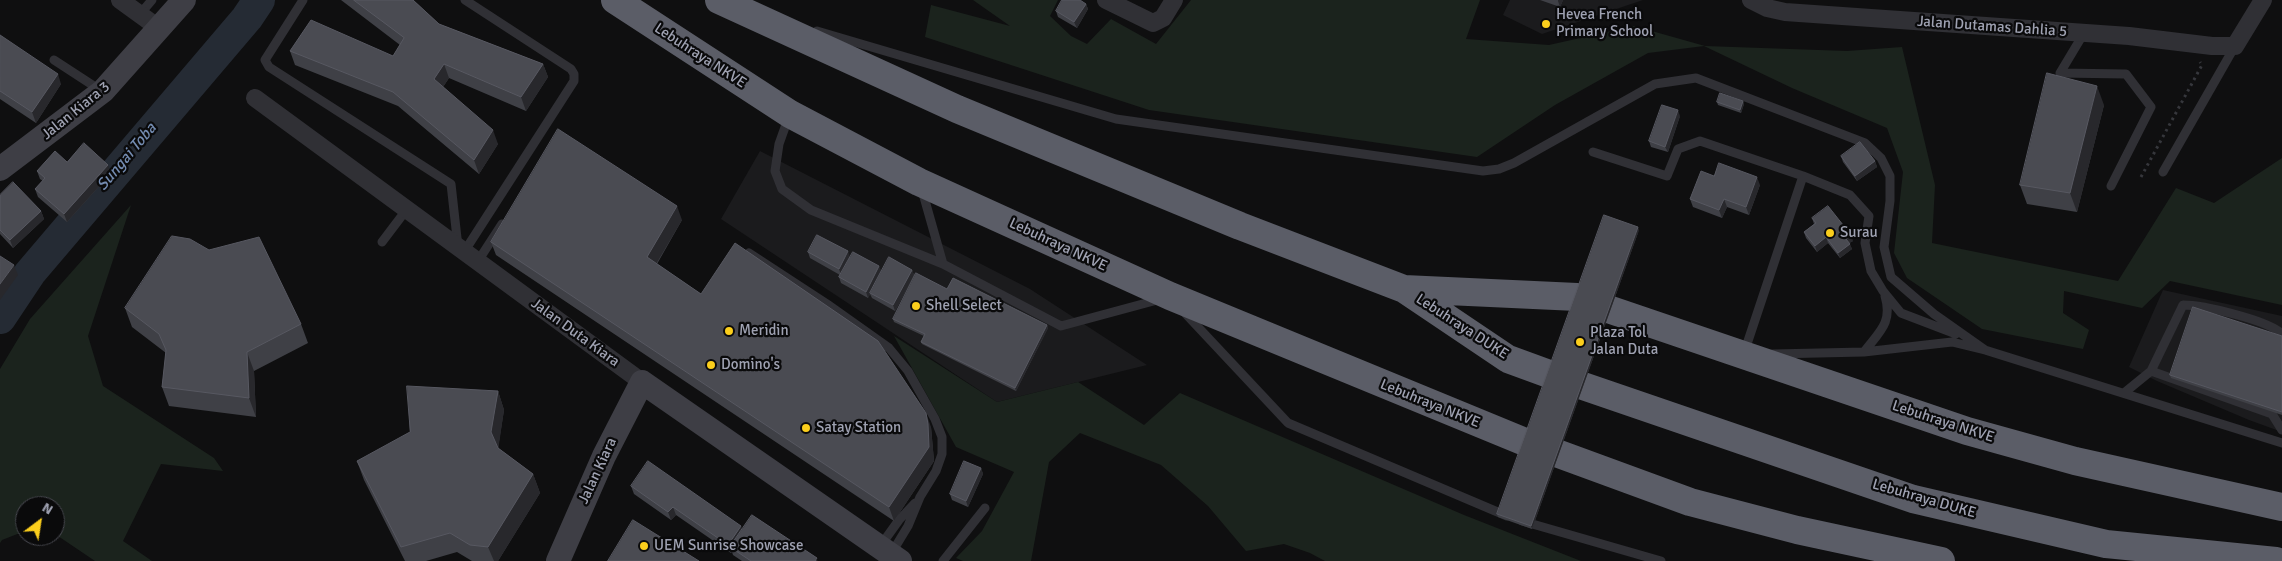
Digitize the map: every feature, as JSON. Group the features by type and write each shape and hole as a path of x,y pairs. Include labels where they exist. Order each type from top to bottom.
{"highway":[{"name":"Lebuhraya NKVE","path":"615,0 790,114 920,182 1170,296 1525,442"},
{"path":"727,4 958,110 1240,226 1404,289 1577,297"},
{"name":"Lebuhraya DUKE","path":"1404,289 1508,359 1550,374"},
{"name":"Lebuhraya NKVE","path":"1611,310 1967,432 2075,461 2282,507"},
{"name":"Lebuhraya DUKE","path":"1583,386 1913,499 2106,544 2276,561"},
{"path":"1559,454 1690,502 1797,530 1941,561"}],"main road":[{"name":"Jalan Kiara 3","path":"0,169 103,91 184,0"},
{"name":"Jalan Duta Kiara","path":"642,382 890,554"},
{"name":"Jalan Kiara","path":"558,561 604,456 642,382"}],"street":[{"path":"120,0 160,28"},
{"path":"1106,0 1152,23 1163,18 1174,0"},
{"name":"Jalan Dutamas Dahlia 5","path":"1751,0 1767,8 1785,12 2129,36 2212,46 2236,46"},
{"path":"2236,46 2263,0"},
{"name":"Jalan Duta Kiara","path":"255,98 642,382"}],"lane":[{"path":"140,14 152,0"},
{"path":"303,0 265,60 269,67 451,184 467,253"},
{"path":"465,0 571,69 574,74 574,81 467,253"},
{"path":"727,4 802,27"},
{"path":"811,30 1116,119 1483,171 1499,169 1514,163 1655,84 1696,78 1865,143 1881,158 1890,176 1890,201 1884,247 1891,276 1934,314 1985,350"},
{"path":"2084,33 2060,73 2126,74 2152,107 2111,186"},
{"path":"2162,172 2236,46"},
{"path":"54,60 103,91"},
{"path":"790,114 779,144 775,170 782,189 811,210 943,264 1061,326 1170,296 1288,423 1516,520 1661,561"},
{"path":"1593,152 1667,176 1678,149 1700,141 1803,176 1850,195 1869,216 1865,243 1871,271 1901,313 1968,338"},
{"path":"1803,176 1744,355 1864,352 1952,342 1985,350 2282,443"},
{"path":"920,182 943,264"},
{"path":"382,242 406,209"},
{"path":"467,253 506,217"},
{"path":"744,260 749,253 828,304 889,348 908,371 919,390 942,454 936,471 920,497 908,526 890,554"},
{"path":"1864,352 1888,321 1889,308 1884,291"},
{"path":"2124,393 2151,371 2183,305 2198,305 2241,316 2282,334"},
{"path":"2151,371 2273,409 2282,418"},
{"path":"2273,409 2282,430"},
{"path":"890,554 898,520 920,497"},
{"path":"943,561 985,508"}],"path":[{"path":"2140,177 2202,65 2199,59"}],"shaded area":[{"path":"973,0 1058,0 1050,16 1071,36 1087,44 1111,19 1156,44 1191,0 1480,0 1466,39 1549,45 1634,26 1705,46 1847,51 1902,47 1935,185 1932,243 2118,281 2176,188 2214,203 2282,158 2282,305 2170,281 2142,308 2064,291 2063,313 2089,330 2083,349 1982,329 1907,278 1894,253 1903,172 1887,128 1792,88 1704,46 1648,53 1555,105 1477,157 1149,110 925,37 931,5 1010,26"},
{"name":"Hevea French Primary School","path":"1510,0 1643,0 1542,34 1503,15"},
{"path":"760,151 1030,289 1147,365 997,402 721,219"},
{"path":"131,205 88,336 103,386 214,458 223,471 161,464 123,541 152,561 95,561 65,541 65,496 15,496 15,535 2,540 0,543 0,369 30,319"},
{"path":"2163,290 2282,316 2282,432 2157,381 2129,367"},
{"path":"894,336 997,402 1078,382 1144,425 1180,393 1464,515 1581,561 1325,561 1310,553 1284,544 1246,551 1208,506 1161,465 1080,433 1049,462 1031,561 963,561 956,558 982,531 1014,472 956,447"}],"building":[{"path":"354,0 413,0 439,24 543,64 521,97 444,64 434,79 493,130 474,160 393,92 290,51 311,20 393,56 404,38"},
{"path":"1062,0 1080,0 1086,4 1074,22 1056,11"},
{"path":"0,35 58,74 32,112 0,91"},
{"path":"2047,73 2097,86 2070,193 2020,185"},
{"path":"1720,93 1743,101 1740,110 1717,102"},
{"path":"1662,105 1678,110 1665,147 1649,141"},
{"name":"Meridin","path":"558,129 677,206 647,257 701,294 735,243 878,341 926,413 928,424 929,447 889,507 491,242"},
{"path":"1860,142 1875,161 1855,176 1841,156"},
{"path":"84,143 108,165 64,214 35,189 45,178 37,171 55,151 67,162"},
{"path":"1719,163 1757,177 1746,207 1724,199 1719,210 1690,199 1701,171 1714,176"},
{"path":"13,182 41,211 10,240 0,230 0,195"},
{"name":"Surau","path":"1828,206 1851,235 1846,239 1850,244 1838,253 1826,237 1815,246 1804,232 1816,223 1812,218"},
{"name":"Plaza Tol Jalan Duta","path":"1604,215 1638,227 1531,526 1497,514"},
{"path":"817,235 848,251 839,269 808,252"},
{"path":"172,236 190,239 209,250 259,237 301,324 247,352 249,398 162,387 166,350 159,334 125,308"},
{"path":"853,252 879,266 866,292 839,277"},
{"path":"0,256 14,265 0,284"},
{"path":"889,257 912,270 893,305 870,293"},
{"path":"916,273 947,289 953,278 1047,325 1015,388 921,342 925,334 893,319"},
{"path":"2193,307 2282,336 2282,412 2170,375"},
{"path":"407,386 498,391 491,432 498,448 533,474 488,547 470,545 450,533 401,547 357,461 410,432"},
{"path":"648,461 741,526 728,545 673,507 668,512 631,486"},
{"path":"964,461 981,468 966,501 950,494"},
{"path":"752,515 817,558 815,561 751,561 730,547"},
{"path":"633,520 699,561 608,561"}],"waterway":[{"name":"Sungai Toba","path":"0,318 30,273 247,18 259,0"}],"place":[{"name":"Hevea French Primary School","path":"1546,24"},
{"name":"Surau","path":"1830,233"},
{"name":"Shell Select","path":"916,306"},
{"name":"Meridin","path":"729,331"},
{"name":"Plaza Tol Jalan Duta","path":"1580,342"},
{"name":"Domino's","path":"711,365"},
{"name":"Satay Station","path":"806,428"},
{"name":"UEM Sunrise Showcase","path":"644,546"}]}
